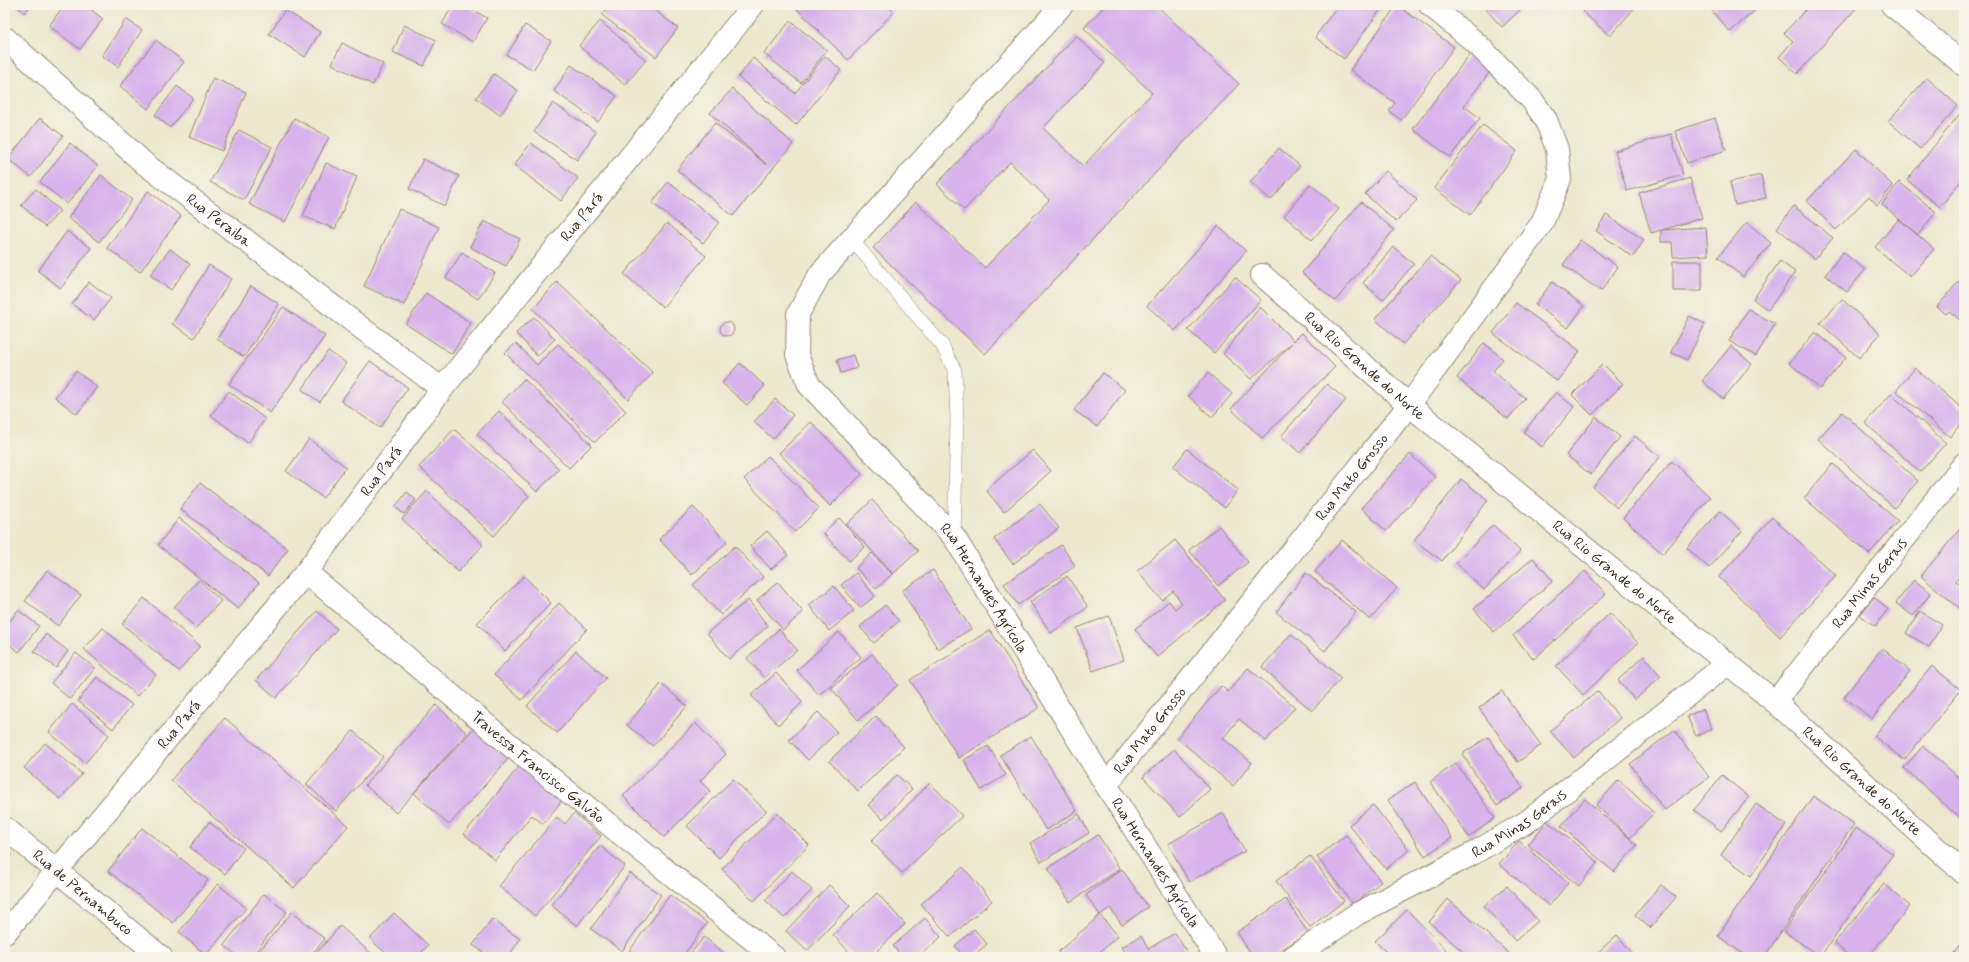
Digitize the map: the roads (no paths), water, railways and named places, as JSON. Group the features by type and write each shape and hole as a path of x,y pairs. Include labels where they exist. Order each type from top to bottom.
{"street":[{"name":"Rua Pará","path":"5,933 306,572 442,389 753,5"},
{"name":"Rua Hernandes Agrícola","path":"1062,5 820,274 798,314 797,355 809,385 954,537 1106,785 1216,957"},
{"name":"Rua Mato Grosso","path":"1106,785 1408,405 1542,222 1560,179 1557,149 1546,120 1532,100 1476,43 1430,5"},
{"path":"1892,5 1964,65"},
{"name":"Rua Peraiba","path":"5,38 145,164 442,389"},
{"name":"Rua Rio Grande do Norte","path":"1262,275 1408,405 1775,702 1964,873"},
{"name":"Rua Minas Gerais","path":"1775,702 1964,464"},
{"name":"Travessa Francisco Galvão","path":"306,572 516,750 774,957"},
{"name":"Rua Minas Gerais","path":"1293,957 1357,914 1474,853 1528,821 1727,664"},
{"name":"Rua de Pernambuco","path":"5,828 161,957"}],"lane":[{"path":"851,239 942,345 955,371 957,421 954,537"}]}
